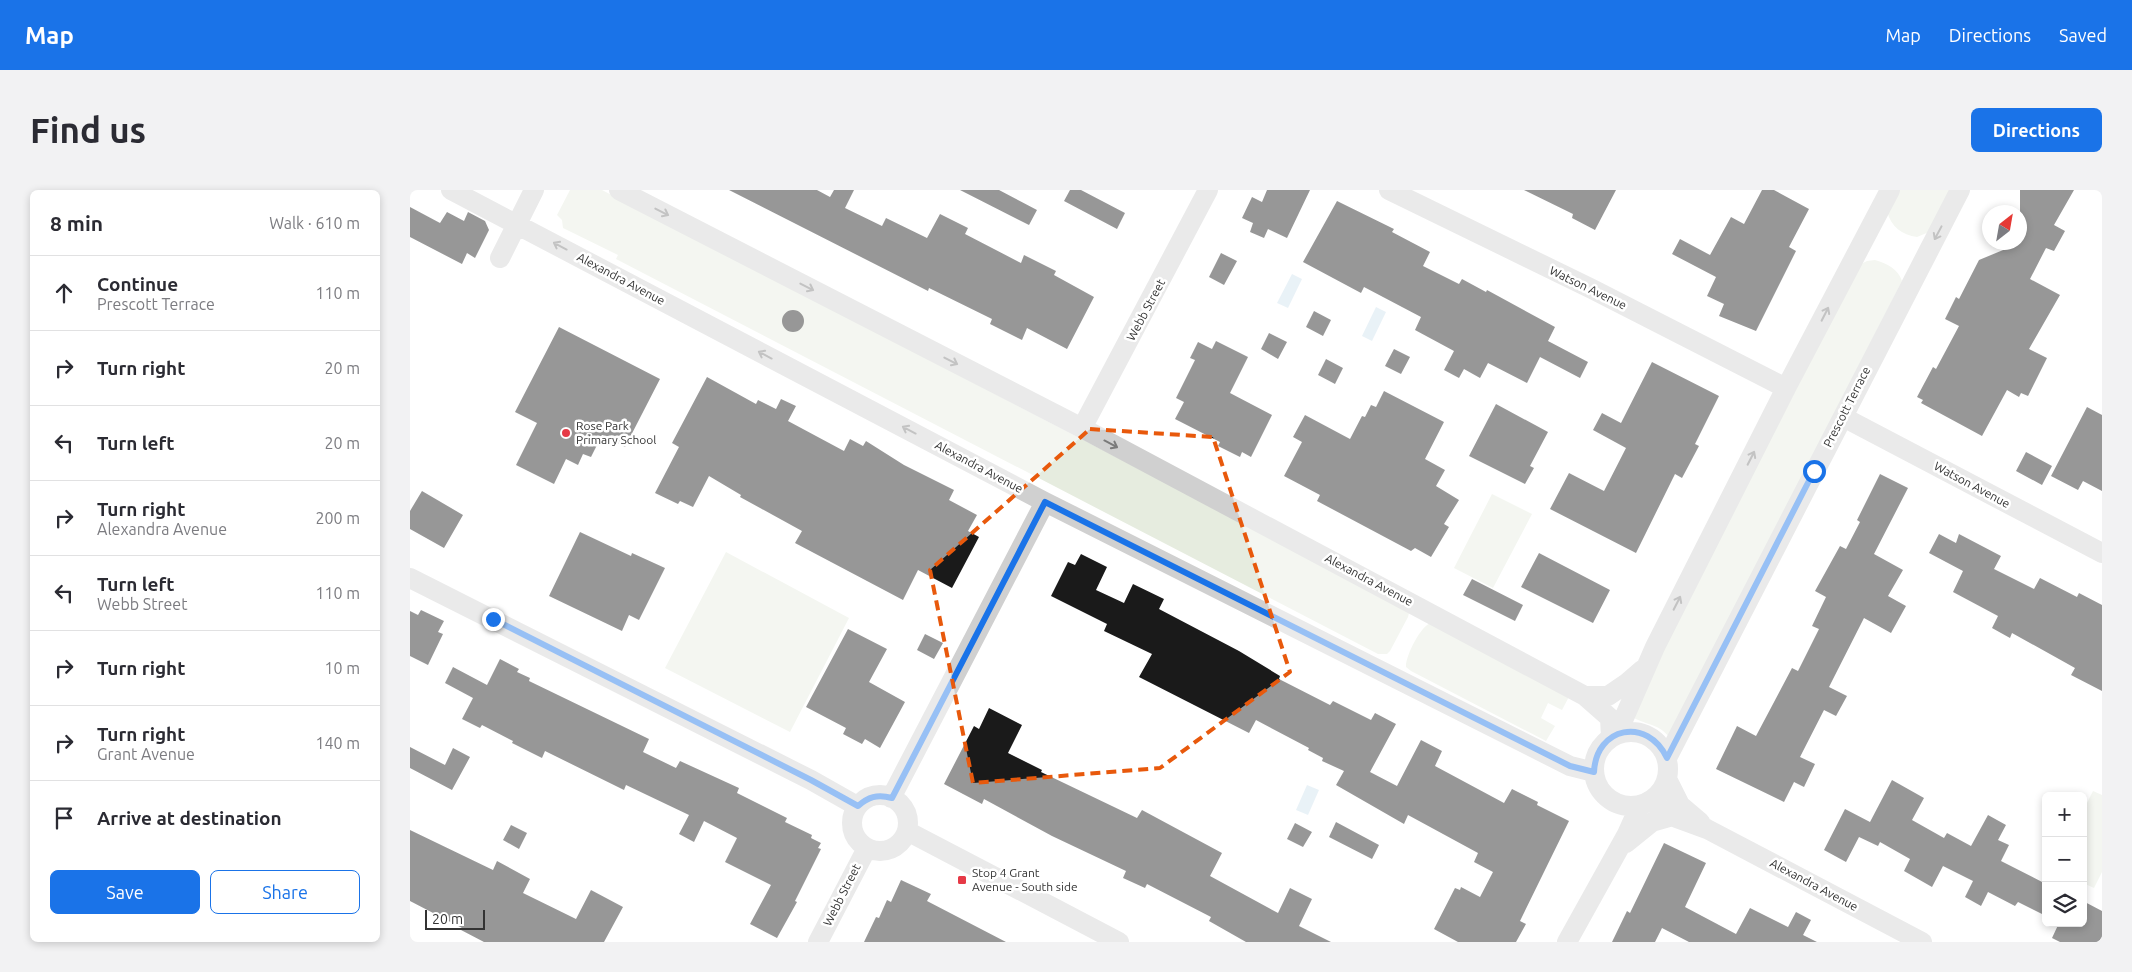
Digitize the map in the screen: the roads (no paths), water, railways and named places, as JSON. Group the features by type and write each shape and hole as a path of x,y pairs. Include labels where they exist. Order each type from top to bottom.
{"street":[{"name":"Alexandra Avenue","path":"451,190 1045,502 1570,766 1594,772"},
{"path":"500,258 534,190"},
{"name":"Alexandra Avenue","path":"619,190 1082,428 1585,696 1610,718 1614,736"},
{"name":"Webb Street","path":"1082,428 1208,190"},
{"name":"Watson Avenue","path":"1388,190 1592,289 1786,388"},
{"path":"1614,736 1637,732 1647,735 1662,748 1667,758 1667,779 1659,794 1637,803 1603,793 1597,783 1594,772 1597,753 1614,736 1646,666 1786,388 1890,190"},
{"name":"Prescott Terrace","path":"1667,758 1960,190"},
{"name":"Watson Avenue","path":"1842,417 2102,553"},
{"path":"892,798 1045,502"},
{"path":"410,578 811,780 858,806"},
{"path":"1585,696 1608,696 1627,683 1646,666"},
{"name":"Alexandra Avenue","path":"1667,779 1680,805 1707,828"},
{"path":"874,796 892,798 900,803 908,821 907,831 903,840 895,847 886,851 866,848 859,842 853,829 853,814 858,806 874,796"},
{"name":"Alexandra Avenue","path":"1637,803 1707,828 1922,942"},
{"path":"1567,942 1614,857 1637,803"},
{"path":"1614,857 1652,822 1673,816"},
{"path":"907,831 1119,942"},
{"name":"Webb Street","path":"818,942 866,848"}],"water":[{"path":"1292,274 1302,279 1288,308 1277,303"},
{"path":"1376,307 1386,312 1372,341 1362,336"},
{"path":"1307,785 1319,790 1308,815 1296,810"}],"place":[{"name":"Rose Park Primary School","path":"566,433"},
{"name":"Stop 4 Grant Avenue - South side","path":"962,880"}]}
